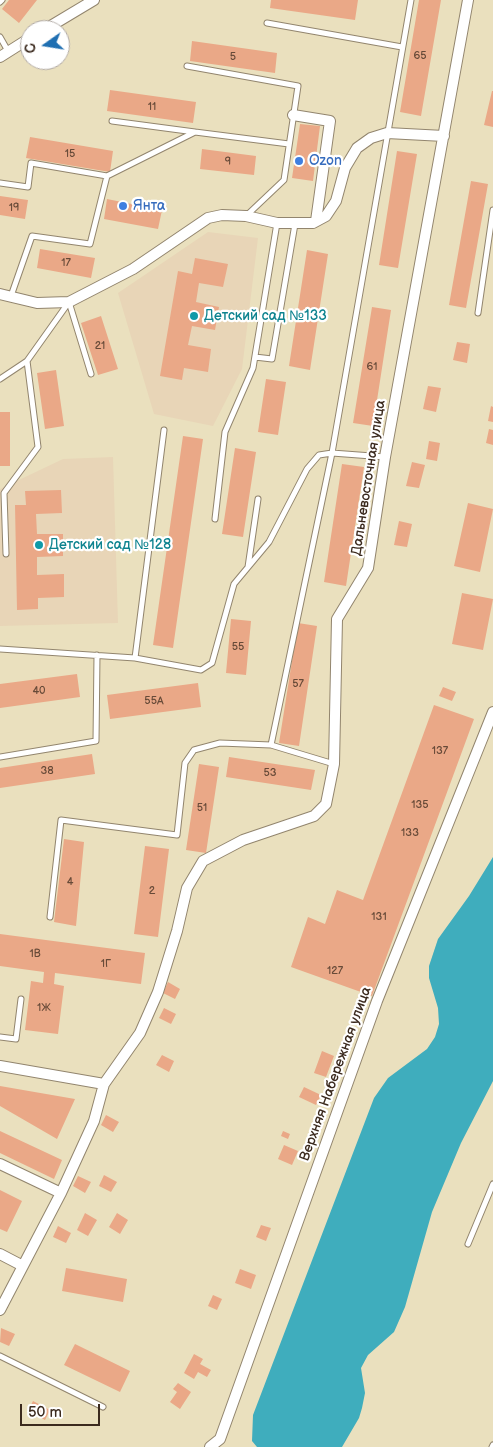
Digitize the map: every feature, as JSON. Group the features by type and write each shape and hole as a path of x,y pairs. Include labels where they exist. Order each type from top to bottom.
{"street":[{"name":"Дальневосточная улица","path":"0,1310 61,1193 94,1121 104,1084 140,1033 161,984 177,931 187,888 203,861 243,840 314,816 326,804 334,764 337,619 368,568 385,457 468,0"},
{"path":"61,20 92,1"},
{"path":"4,54 20,44"},
{"path":"293,115 330,121 316,221"},
{"path":"0,294 37,303 69,302 133,269 208,218 222,215 246,216 277,223 295,224 316,221 326,216 336,201 345,168 357,148 371,138 387,133 444,136"},
{"name":"Верхняя Набережная улица","path":"210,1447 220,1439 377,1002 493,712"},
{"path":"0,1066 104,1084"},
{"path":"0,1164 61,1193"},
{"path":"0,1254 23,1266"}],"lane":[{"path":"271,745 332,453 411,0"},
{"path":"267,23 402,47"},
{"path":"0,37 4,54"},
{"path":"187,66 298,86 284,180 246,216"},
{"path":"112,120 289,144"},
{"path":"0,183 28,187 31,163 107,176 195,132"},
{"path":"11,297 32,236 90,244 107,176"},
{"path":"478,313 493,210"},
{"path":"214,520 225,432 253,368 277,223"},
{"path":"255,357 272,359 295,224"},
{"path":"0,379 26,362 69,302"},
{"path":"69,302 91,374"},
{"path":"6,554 4,493 38,448 26,362"},
{"path":"135,658 164,430"},
{"path":"0,649 135,658 200,670 212,663 234,584 269,542 306,469 319,455 332,453 385,457"},
{"path":"248,568 258,498"},
{"path":"0,757 96,741 97,655"},
{"path":"50,917 61,820 178,835 185,763 194,750 220,743 271,745 334,764"},
{"path":"0,1037 16,1039 21,999"},
{"path":"468,1244 493,1184"},
{"path":"0,1356 103,1407"}],"shaded area":[{"path":"208,232 258,238 242,369 213,426 154,414 118,293"},
{"path":"113,457 118,623 0,626 0,489 63,459"}],"water":[{"path":"493,857 493,1081 461,1143 432,1212 405,1307 394,1332 368,1355 361,1368 365,1393 362,1408 359,1418 342,1447 257,1447 252,1441 253,1415 374,1098 388,1078 427,1049 435,1037 439,1024 438,1008 429,978 429,966 438,939 469,896"}],"building":[{"path":"9,0 37,0 19,23 2,9"},
{"path":"271,0 358,0 355,20 270,8"},
{"path":"419,0 441,0 421,116 400,112"},
{"path":"192,41 277,53 275,73 190,61"},
{"path":"110,90 196,102 193,123 107,111"},
{"path":"493,91 493,127 484,125"},
{"path":"300,124 320,126 313,181 292,178"},
{"path":"30,137 113,151 110,172 26,158"},
{"path":"202,149 256,156 254,175 200,169"},
{"path":"397,151 417,154 398,268 379,265"},
{"path":"471,181 488,184 466,308 449,305"},
{"path":"0,196 28,200 25,219 0,215"},
{"path":"107,199 162,210 158,229 104,219"},
{"path":"40,249 95,258 91,278 37,268"},
{"path":"307,250 328,254 310,370 289,366"},
{"name":"Детский сад №133","path":"195,258 228,264 223,287 199,283 196,302 219,307 215,330 192,326 188,345 211,349 208,372 184,368 182,380 160,376 178,271 192,274"},
{"path":"372,307 391,310 373,426 353,423"},
{"path":"101,316 118,369 98,375 81,323"},
{"path":"457,342 470,344 467,363 453,360"},
{"path":"56,370 64,426 45,429 37,373"},
{"path":"266,379 286,382 278,435 258,432"},
{"path":"428,386 441,388 436,412 423,409"},
{"path":"491,406 493,407 493,422 488,421"},
{"path":"0,412 10,412 10,466 0,466"},
{"path":"489,429 493,430 493,445 486,443"},
{"path":"183,436 203,439 173,648 153,645"},
{"path":"429,441 440,443 437,461 426,459"},
{"path":"235,448 256,452 243,537 222,534"},
{"path":"412,462 425,465 419,488 406,486"},
{"path":"342,464 364,467 346,586 324,582"},
{"name":"Детский сад №128","path":"61,490 62,513 36,514 37,534 63,534 63,556 37,557 37,575 64,574 64,597 38,598 38,609 17,610 15,505 26,505 25,491"},
{"path":"468,503 493,509 480,572 454,566"},
{"path":"399,521 412,524 407,547 394,545"},
{"path":"462,593 493,599 483,650 452,644"},
{"path":"231,619 251,621 246,675 226,673"},
{"path":"298,623 317,626 299,746 279,743"},
{"path":"77,674 80,697 0,708 0,684"},
{"path":"198,683 201,707 110,719 107,695"},
{"path":"443,687 456,692 452,701 439,696"},
{"path":"434,705 474,719 372,996 291,967 308,917 325,924 337,890 363,900"},
{"path":"92,754 95,774 0,788 0,768"},
{"path":"229,757 315,770 311,790 226,777"},
{"path":"199,764 219,767 206,853 186,850"},
{"path":"64,839 84,842 76,926 54,922"},
{"path":"145,846 169,849 158,937 134,934"},
{"path":"0,934 145,953 141,984 55,973 54,984 64,986 58,1034 25,1030 31,981 43,983 44,972 0,966"},
{"path":"168,982 180,989 175,999 163,993"},
{"path":"164,1008 176,1014 171,1024 159,1018"},
{"path":"322,1051 334,1056 326,1077 314,1073"},
{"path":"162,1055 174,1061 169,1072 156,1065"},
{"path":"0,1086 75,1099 57,1139 0,1106"},
{"path":"304,1087 321,1095 316,1105 299,1097"},
{"path":"106,1115 119,1122 113,1132 101,1125"},
{"path":"0,1131 62,1160 54,1179 0,1153"},
{"path":"283,1131 290,1134 288,1139 281,1136"},
{"path":"284,1145 298,1151 292,1165 278,1159"},
{"path":"104,1175 117,1182 111,1192 99,1186"},
{"path":"78,1176 91,1182 85,1193 73,1186"},
{"path":"0,1190 22,1201 7,1232 0,1229"},
{"path":"85,1213 97,1220 88,1236 77,1230"},
{"path":"117,1213 128,1220 120,1234 109,1227"},
{"path":"261,1225 271,1228 266,1241 256,1237"},
{"path":"58,1226 71,1233 66,1243 53,1237"},
{"path":"66,1268 127,1279 123,1302 62,1291"},
{"path":"240,1269 256,1275 251,1289 235,1283"},
{"path":"213,1295 222,1299 217,1310 208,1306"},
{"path":"1,1328 15,1334 9,1346 0,1342"},
{"path":"75,1344 130,1371 120,1392 64,1365"},
{"path":"194,1354 203,1359 200,1364 211,1370 207,1377 198,1372 194,1379 184,1373"},
{"path":"178,1383 191,1392 180,1409 170,1402 177,1392 173,1389"},
{"path":"33,1401 50,1410 45,1420 28,1411"}],"place":[{"name":"Ozon","path":"299,161"},
{"name":"Янта","path":"123,206"},
{"name":"Детский сад №133","path":"194,316"},
{"name":"Детский сад №128","path":"39,545"}]}
